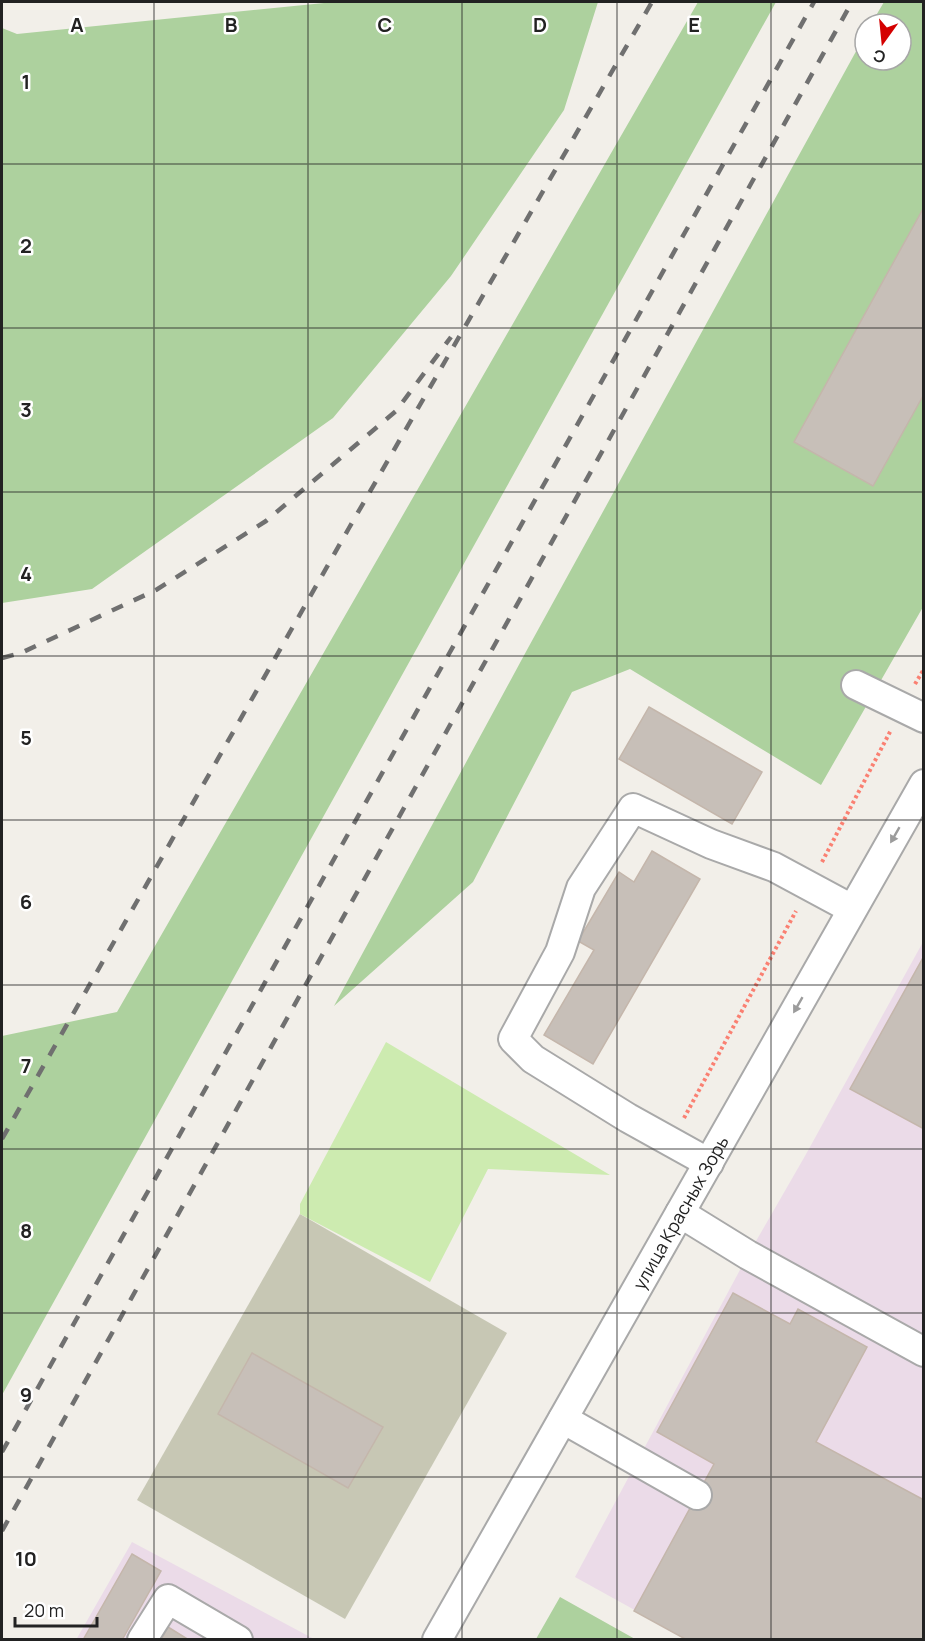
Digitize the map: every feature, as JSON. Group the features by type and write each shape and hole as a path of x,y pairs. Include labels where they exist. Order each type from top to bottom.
{"street":[{"path":"856,685 924,718"},
{"name":"улица Красных Зорь","path":"437,1640 924,784"},
{"path":"709,1163 628,1118 533,1059 513,1039 560,952 580,888 633,808 711,844 774,867 852,909"},
{"path":"680,1213 748,1255 924,1352"},
{"path":"563,1419 697,1494"},
{"path":"142,1640 168,1599 238,1640"}],"shaded area":[{"path":"923,942 923,1639 687,1639 575,1577 748,1255"},
{"path":"300,1214 507,1333 345,1619 137,1500"},
{"path":"132,1542 314,1639 76,1640"}],"green space":[{"path":"334,2 598,2 564,110 451,276 333,418 92,589 2,603 2,28 17,34"},
{"path":"698,2 776,2 2,1395 2,1036 117,1012"},
{"path":"884,2 923,2 923,607 821,785 630,669 572,692 473,882 334,1006 853,57 853,72 913,72 913,12 878,12"},
{"path":"386,1042 610,1175 488,1169 430,1282 300,1214 300,1204"},
{"path":"560,1597 635,1639 536,1639"}],"building":[{"path":"924,207 924,394 873,486 794,442"},
{"path":"649,707 762,772 732,824 619,759"},
{"path":"652,851 700,879 593,1064 544,1035 594,950 578,941 619,872 634,882"},
{"path":"924,956 924,1129 850,1089"},
{"path":"733,1293 790,1324 798,1309 867,1347 816,1442 924,1500 924,1640 687,1640 634,1611 714,1464 657,1432"},
{"path":"252,1353 383,1427 348,1488 218,1414"},
{"path":"132,1554 161,1571 122,1640 83,1640"},
{"path":"168,1627 189,1640 161,1640"}],"railway":[{"path":"2,1139 349,528 652,2"},
{"path":"2,1452 814,2"},
{"path":"2,1531 852,2"},
{"path":"2,658 21,653 156,590 266,521 396,411 451,337"}]}
